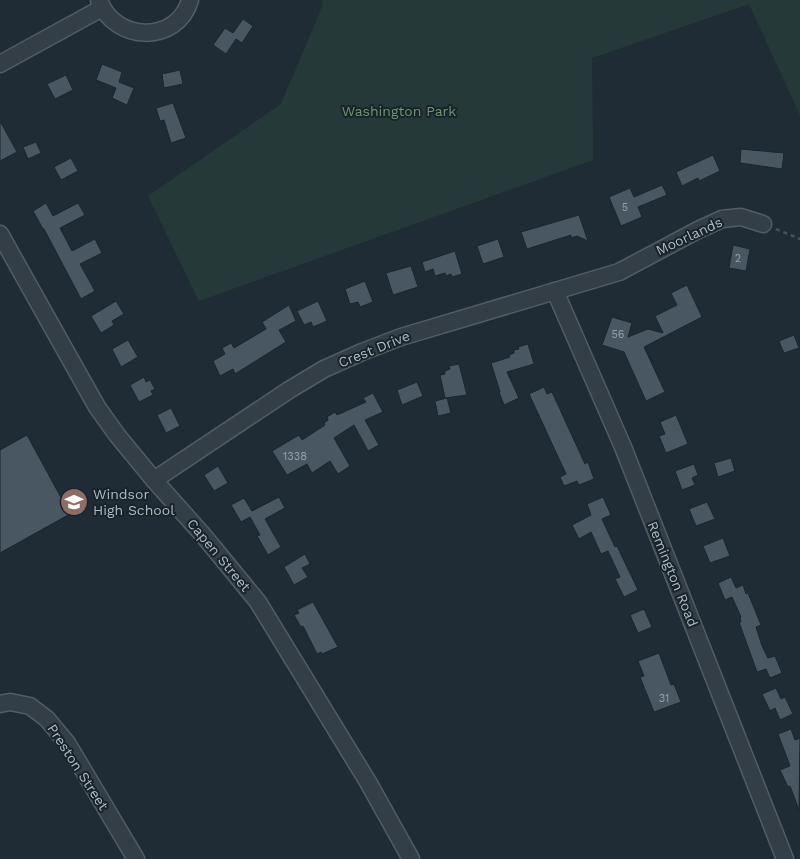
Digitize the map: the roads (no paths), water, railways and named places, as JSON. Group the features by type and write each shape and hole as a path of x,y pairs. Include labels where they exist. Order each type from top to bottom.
{"street":[{"path":"0,64 101,4 112,20 124,28 139,33 154,32 169,27 180,18 190,0"},
{"name":"Moorlands","path":"619,272 722,219 741,217 763,224"},
{"name":"Capen Street","path":"0,234 97,407 154,480 203,535 258,602 372,789 411,859"},
{"name":"Crest Drive","path":"154,480 289,390 324,369 401,337 619,272"},
{"name":"Remington Road","path":"554,291 623,447 784,859"},
{"name":"Preston Street","path":"0,704 10,702 30,706 47,718 67,744 136,859"}],"place":[{"name":"Windsor High School","path":"74,502"}],"park label":[{"name":"Washington Park","path":"399,111"}]}
